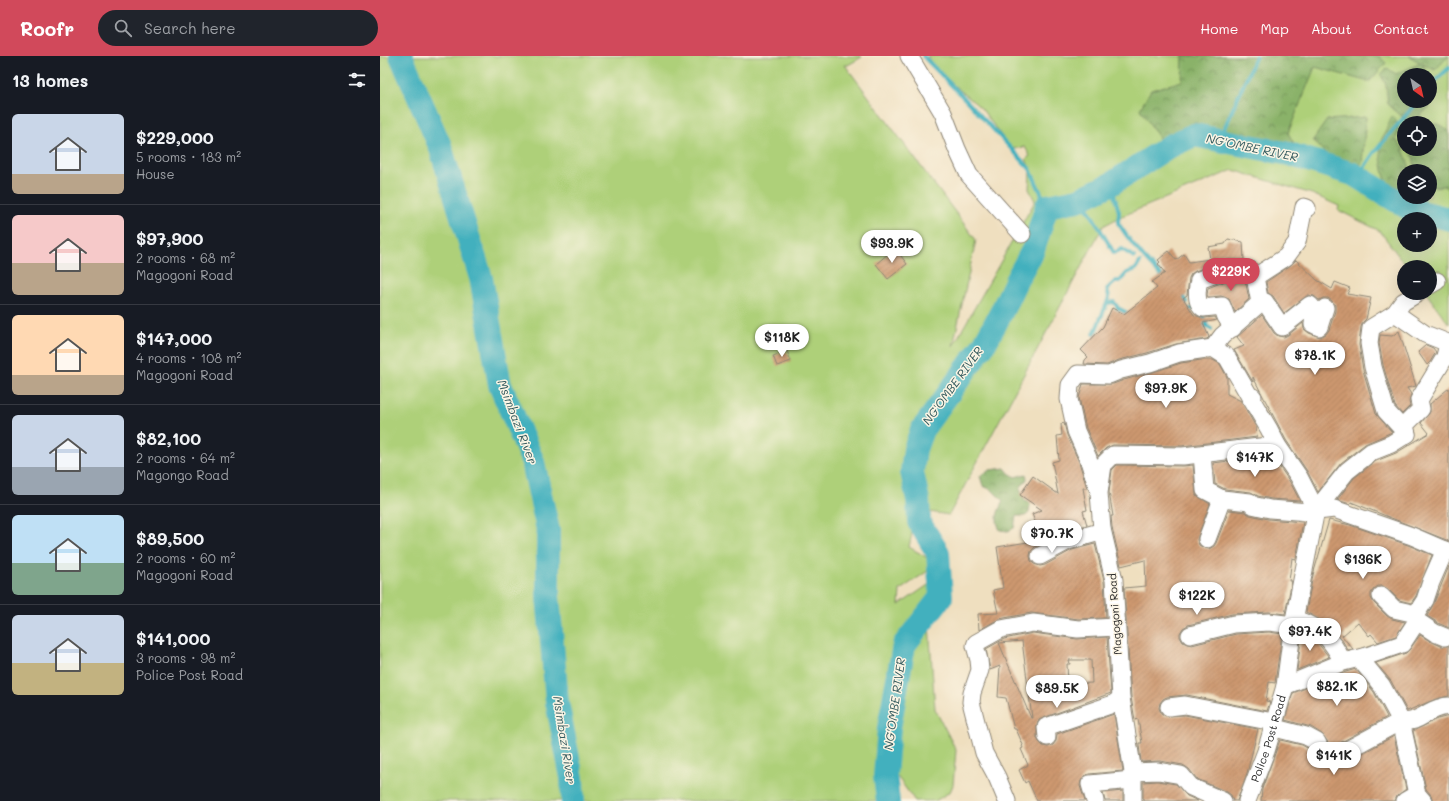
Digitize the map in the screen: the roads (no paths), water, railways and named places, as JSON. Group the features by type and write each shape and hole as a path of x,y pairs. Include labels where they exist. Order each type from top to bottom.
{"street":[{"path":"909,56 943,113 969,175 1022,234"},
{"path":"1255,277 1286,257 1297,242 1304,207 1307,208"},
{"path":"1233,328 1226,318 1222,306 1203,308 1200,306 1197,295 1198,280 1230,269 1250,270 1255,277 1260,303"},
{"path":"1406,300 1395,313 1371,328 1369,343 1373,367 1386,411 1407,434"},
{"path":"1213,348 1222,336 1260,303 1264,302 1282,327 1310,305 1315,311 1312,324 1319,327 1325,308"},
{"path":"1395,313 1425,334 1448,343 1447,355 1420,400 1421,409 1405,425 1407,434"},
{"path":"1099,493 1088,458 1076,431 1069,399 1070,385 1078,374 1109,375 1121,370 1179,354 1213,348 1227,357 1269,429 1276,445 1299,478 1316,510"},
{"path":"1316,510 1348,471 1370,452 1391,444 1407,434"},
{"name":"Magogoni Road","path":"1133,801 1132,776 1121,698 1114,580 1102,528 1099,493 1103,465 1113,455 1183,456 1276,445"},
{"path":"1202,454 1205,490 1222,499 1250,502 1252,506 1270,509 1309,512 1334,509 1412,536 1447,551 1431,582 1425,600 1402,644 1364,657 1343,662 1285,686"},
{"path":"1207,539 1222,499"},
{"name":"Police Post Road","path":"1247,801 1266,751 1285,686 1294,622 1316,510"},
{"path":"1040,556 1068,541 1096,533 1102,528"},
{"path":"1381,596 1394,609 1416,617 1435,633 1446,637"},
{"path":"1190,635 1234,624 1269,622 1306,623 1318,630 1334,645 1343,662"},
{"path":"1007,801 997,777 984,753 971,702 972,693 980,670 975,646 976,643 1001,629 1033,623 1078,629 1116,628"},
{"path":"1364,657 1364,664 1382,686 1400,721 1415,799"},
{"path":"1046,737 1046,728 1113,704 1121,698"},
{"path":"1169,707 1186,705 1268,721 1279,729 1306,736 1317,742 1323,754 1336,756 1400,721 1407,722 1418,719 1438,708 1449,706"},
{"path":"1095,801 1090,784 1158,771 1182,775 1191,787 1223,801"}],"waterway":[{"name":"Msimbazi River","path":"401,56 440,146 481,278 500,385 533,462 548,530 548,596 557,702 572,778 573,801"},
{"path":"923,56 1030,169 1047,206"},
{"path":"1219,140 1256,56"},
{"path":"1437,79 1449,68"},
{"path":"1358,177 1373,154 1412,108"},
{"name":"NG'OMBE RIVER","path":"888,801 885,776 889,728 904,645 941,597 938,553 919,522 918,500 912,472 915,449 922,430 985,343 1033,250 1047,206 1078,200 1111,184 1168,147 1194,135 1289,154 1353,174 1410,209 1449,219"},
{"path":"1111,184 1119,212 1118,223 1128,238 1165,279"},
{"path":"1078,200 1090,212 1114,253 1122,249 1134,257"},
{"path":"1131,315 1118,308 1114,302 1107,303 1109,297 1107,289 1116,281 1120,281 1127,273 1136,269 1140,262"},
{"path":"1180,294 1187,302 1182,306 1190,309 1197,308 1205,320 1207,327 1211,329"},
{"path":"1099,337 1094,334 1107,303"}]}
